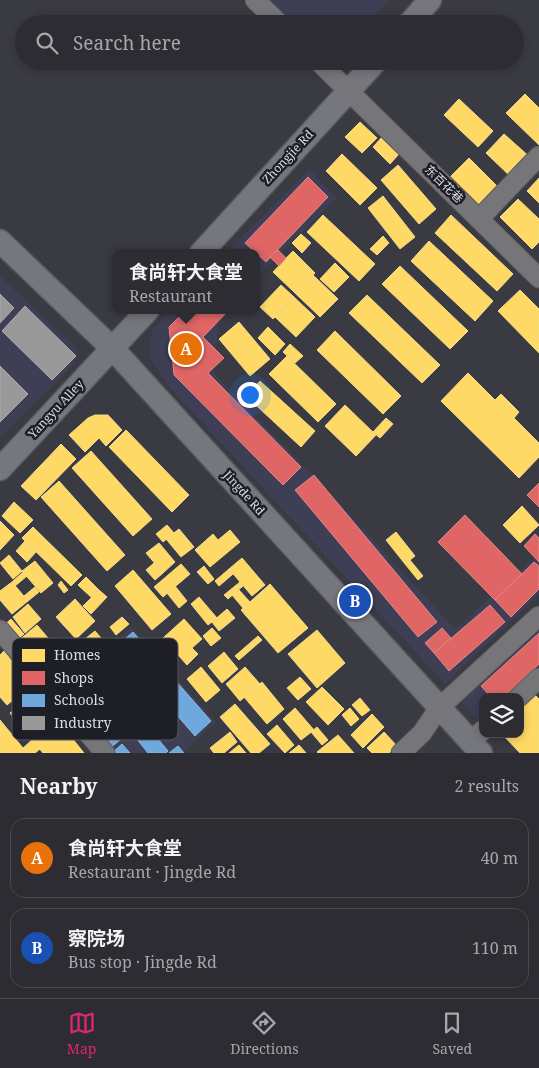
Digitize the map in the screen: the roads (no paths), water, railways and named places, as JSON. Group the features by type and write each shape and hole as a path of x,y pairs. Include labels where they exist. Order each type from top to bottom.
{"main road":[{"path":"417,15 430,0"},
{"name":"Zhongjie Rd","path":"205,249 368,70"},
{"name":"Jingde Rd","path":"0,241 113,349 439,708 478,741"},
{"path":"113,349 144,314"},
{"name":"Yangyu Alley","path":"0,469 113,349"}],"street":[{"path":"255,0 271,15"},
{"name":"东百花巷","path":"327,70 539,278"},
{"path":"479,219 539,156"},
{"path":"401,753 422,733 439,708 539,616"},
{"path":"0,630 12,644"},
{"path":"523,693 539,678"},
{"path":"94,740 105,753"}],"place":[{"name":"食尚轩大食堂","path":"186,349"},
{"name":"察院场","path":"355,601"}]}
